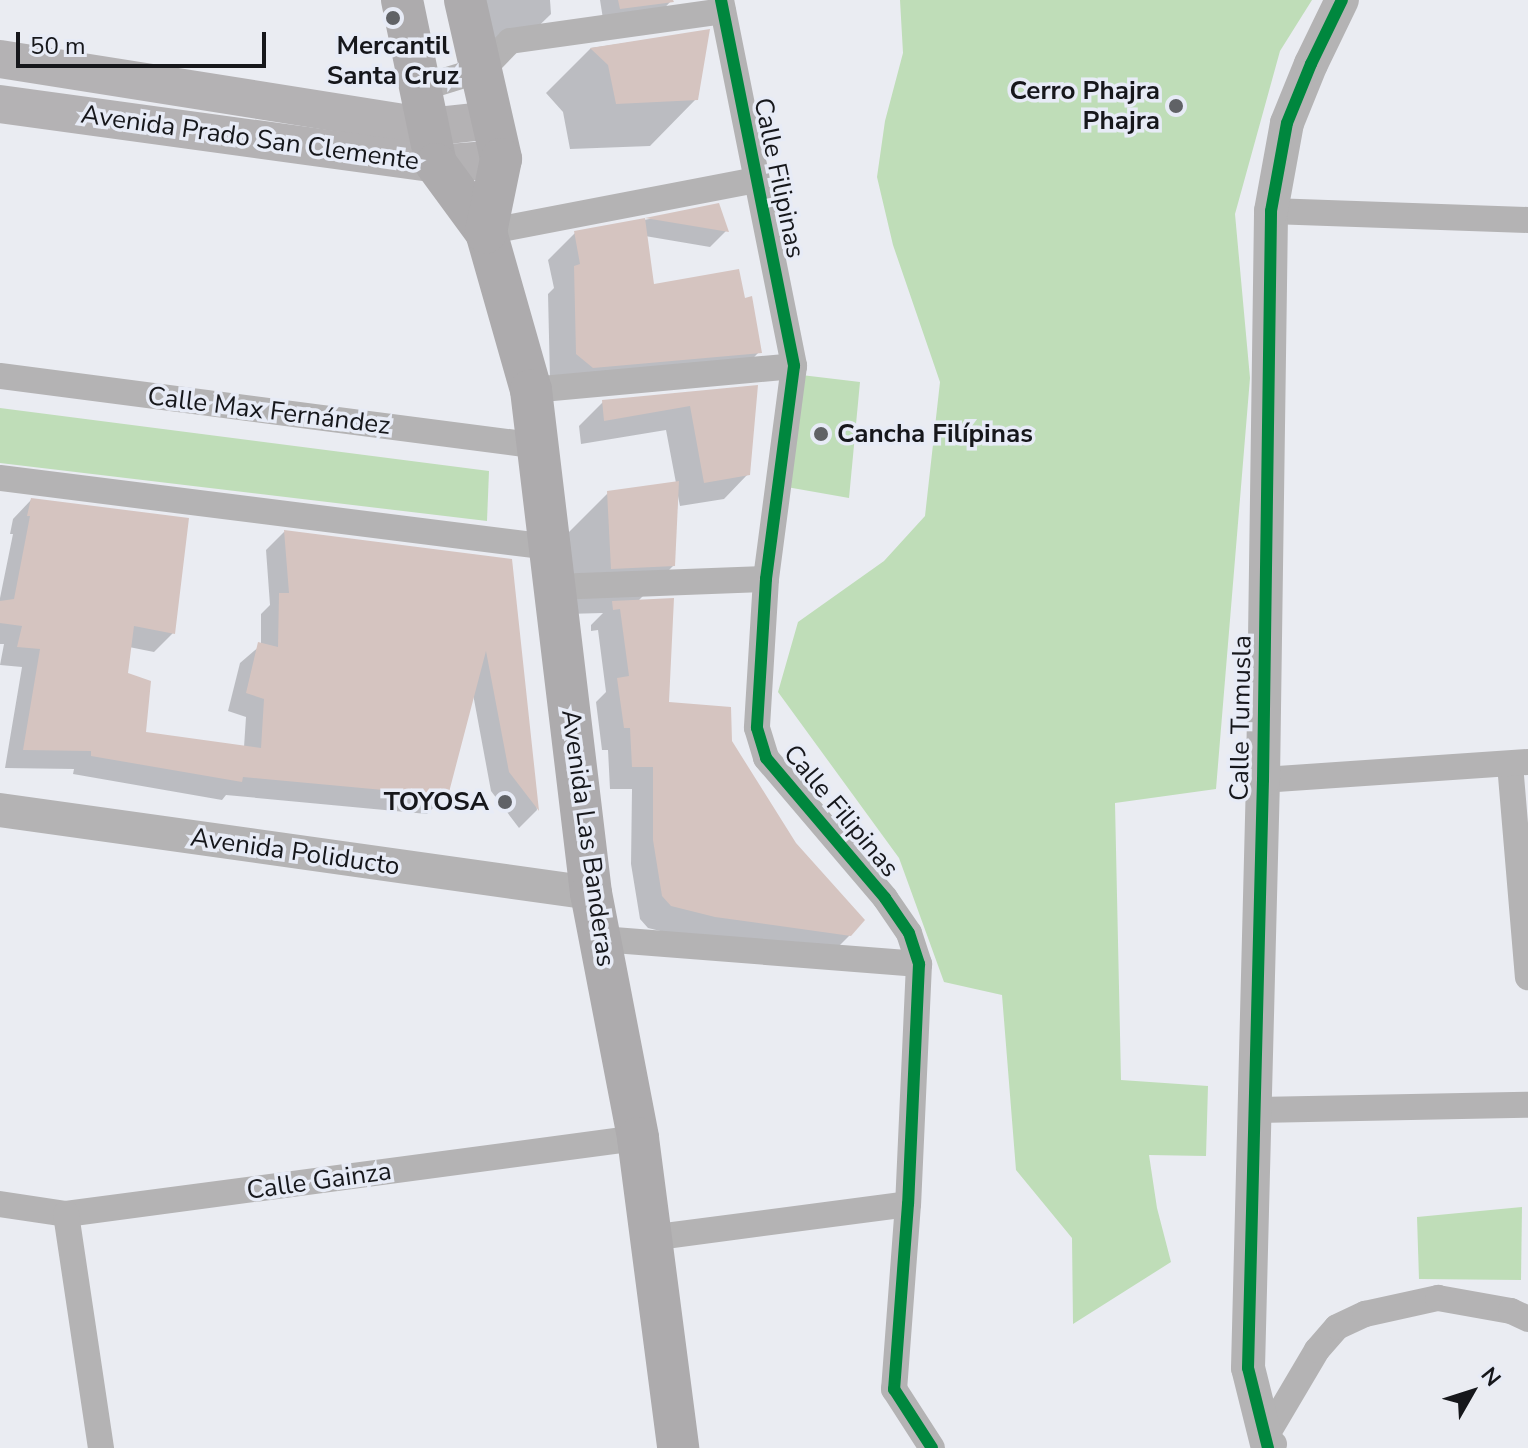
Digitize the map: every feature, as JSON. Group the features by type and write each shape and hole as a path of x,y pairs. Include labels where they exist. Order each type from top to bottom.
{"main road":[{"name":"Avenida Las Banderas","path":"402,0 429,126 486,232 531,390 591,893 638,1138 678,1448"},
{"name":"Avenida Las Banderas","path":"465,0 483,69 496,140 486,232"},
{"name":"Avenida Prado San Clemente","path":"0,59 429,126 496,140"},
{"name":"Avenida Prado San Clemente","path":"0,104 429,126"}],"street":[{"name":"Calle Tumusla","path":"1271,1445 1248,1368 1263,780 1271,211 1287,123 1342,0"},
{"path":"429,126 510,41 722,6"},
{"name":"Calle Filipinas","path":"722,6 794,366 766,579 757,728 766,758 885,898 909,933 919,964 908,1204 894,1389 932,1448"},
{"path":"486,232 756,180"},
{"path":"1271,211 1528,220"},
{"path":"531,390 794,366"},
{"name":"Calle Max Fernández","path":"0,376 539,446"},
{"path":"0,478 551,567 766,579"},
{"path":"1263,780 1519,763 1528,977"},
{"name":"Avenida Poliducto","path":"0,810 591,893"},
{"path":"601,939 919,964"},
{"path":"1256,1110 1528,1105"},
{"name":"Calle Gainza","path":"0,1204 66,1214 638,1138"},
{"path":"650,1238 908,1204"},
{"path":"66,1214 101,1448"},
{"path":"1271,1445 1317,1350 1337,1327 1365,1314 1438,1298 1511,1311 1528,1319"}],"green space":[{"path":"900,0 1312,0 1280,51 1235,214 1250,378 1216,789 1115,803 1121,1080 1208,1086 1206,1156 1149,1155 1157,1208 1171,1262 1073,1324 1072,1238 1016,1170 1002,995 944,982 899,858 778,692 798,622 884,561 925,516 940,382 893,245 877,177 885,121 903,53"},
{"name":"Cancha Filípinas","path":"793,374 860,382 849,498 781,486"},
{"path":"0,408 489,471 487,521 0,463"},
{"path":"1522,1207 1521,1280 1419,1279 1417,1217"}],"building":[{"path":"618,0 673,0 674,2 620,9"},
{"path":"710,29 698,100 616,104 608,65 590,48"},
{"path":"719,203 729,232 645,218"},
{"path":"645,218 654,284 739,269 745,298 752,296 762,353 593,368 576,354 574,266 580,264 574,231"},
{"path":"758,385 750,475 704,483 690,406 604,421 602,400"},
{"path":"679,481 675,566 611,569 607,491"},
{"path":"31,498 189,518 175,634 134,626 128,673 151,681 146,732 261,748 264,699 246,693 258,642 278,647 279,593 289,593 284,530 512,559 539,811 509,772 486,651 448,796 243,777 242,782 91,756 91,751 23,750 40,649 17,647 22,626 0,623 0,601 14,599"},
{"path":"674,598 669,702 731,707 732,741 796,843 865,920 851,936 715,917 671,906 662,896 653,840 653,767 632,767 630,728 624,728 617,678 629,676 620,609 613,610 612,601"}],"cycle path":[{"path":"721,0 794,366 766,579 757,728 766,758 885,898 909,933 919,964 908,1204 894,1389 932,1448"},
{"path":"1268,1448 1248,1368 1263,780 1271,211 1287,123 1342,0"}],"place":[{"name":"Mercantil Santa Cruz","path":"393,18"},
{"name":"Cerro Phajra Phajra","path":"1176,106"},
{"name":"Cancha Filípinas","path":"821,434"},
{"name":"TOYOSA","path":"505,802"}]}
